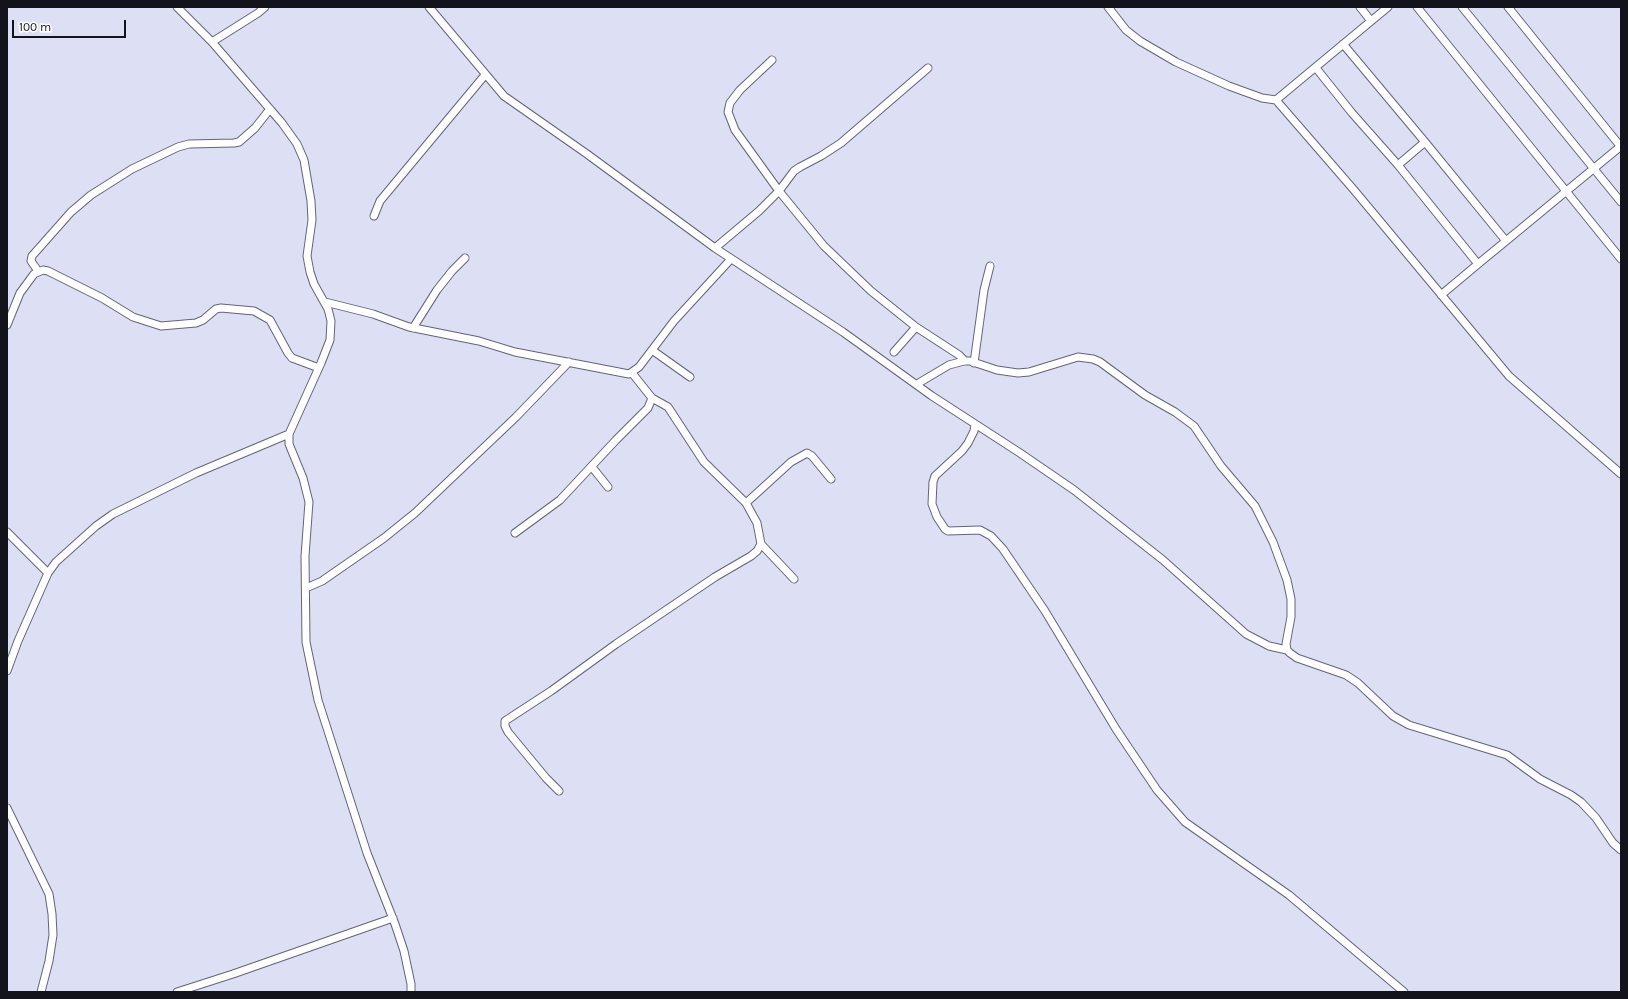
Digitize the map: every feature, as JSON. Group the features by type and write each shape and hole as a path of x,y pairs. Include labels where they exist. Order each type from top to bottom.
{"street":[{"path":"177,7 212,42 270,109 297,144 304,160 311,201 312,220 307,256 314,284 331,315 330,340 289,434 289,444 303,478 309,502 305,556 306,642 318,700 367,853 393,918 404,951 411,984 411,992"},
{"path":"212,42 265,7"},
{"path":"428,7 504,96 598,162 715,248 844,332 975,424 1074,490 1169,565 1246,634 1269,646 1287,650 1297,658 1346,675 1358,683 1393,716 1409,725 1507,755 1540,779 1571,795 1581,802 1596,818 1613,843 1621,850"},
{"path":"1108,7 1126,30 1140,42 1176,62 1229,86 1262,98 1276,100 1354,190 1510,376 1621,474"},
{"path":"1360,7 1371,21"},
{"path":"1276,100 1388,7"},
{"path":"1417,7 1621,259"},
{"path":"1462,7 1621,202"},
{"path":"1441,295 1621,146 1508,7"},
{"path":"1343,44 1506,241"},
{"path":"772,60 740,90 730,103 728,112 735,130 779,191 824,246 871,291 916,327 959,355 965,361"},
{"path":"715,248 759,211 779,191 794,171 841,143 928,68"},
{"path":"1316,68 1352,113 1398,165 1478,264"},
{"path":"374,216 380,201 485,75"},
{"path":"38,271 31,261 32,256 71,212 91,195 132,169 178,147 189,144 234,144 239,142 254,128 270,109"},
{"path":"1398,165 1425,142"},
{"path":"413,328 437,290 452,271 465,258"},
{"path":"325,302 373,314 413,328 479,341 515,352 623,373 632,373 639,367 674,321 731,259"},
{"path":"974,363 984,290 990,266"},
{"path":"7,325 20,293 31,278 38,271 43,270 48,271 102,298 133,318 161,326 196,323 203,320 216,309 221,308 254,311 270,320 292,358 319,368"},
{"path":"894,352 916,327"},
{"path":"652,350 690,377"},
{"path":"917,384 949,365 965,361 997,370 1018,373 1029,372 1078,357 1093,359 1100,362 1145,395 1175,412 1194,426 1225,471 1255,506 1273,542 1287,580 1291,599 1291,617 1286,644 1287,650"},
{"path":"306,588 329,576 384,538 415,512 516,416 569,362"},
{"path":"632,373 652,398 668,407 704,462 746,503 757,523 761,544 794,579"},
{"path":"515,533 560,500 648,408 652,398"},
{"path":"975,424 974,431 968,443 962,451 935,476 933,482 932,504 937,517 945,529 948,531 980,530 991,536 1003,549 1045,611 1116,729 1157,790 1184,822 1289,895 1404,992"},
{"path":"7,671 18,641 48,573 56,562 96,526 113,514 196,473 289,434"},
{"path":"746,503 791,462 807,453 812,456 831,479"},
{"path":"592,467 608,487"},
{"path":"7,532 48,573"},
{"path":"559,791 546,778 511,736 506,729 505,721 551,691 616,644 715,577 747,558 757,551 761,544"},
{"path":"7,808 49,894 53,934 49,961 41,992"},
{"path":"178,992 393,918"}]}
